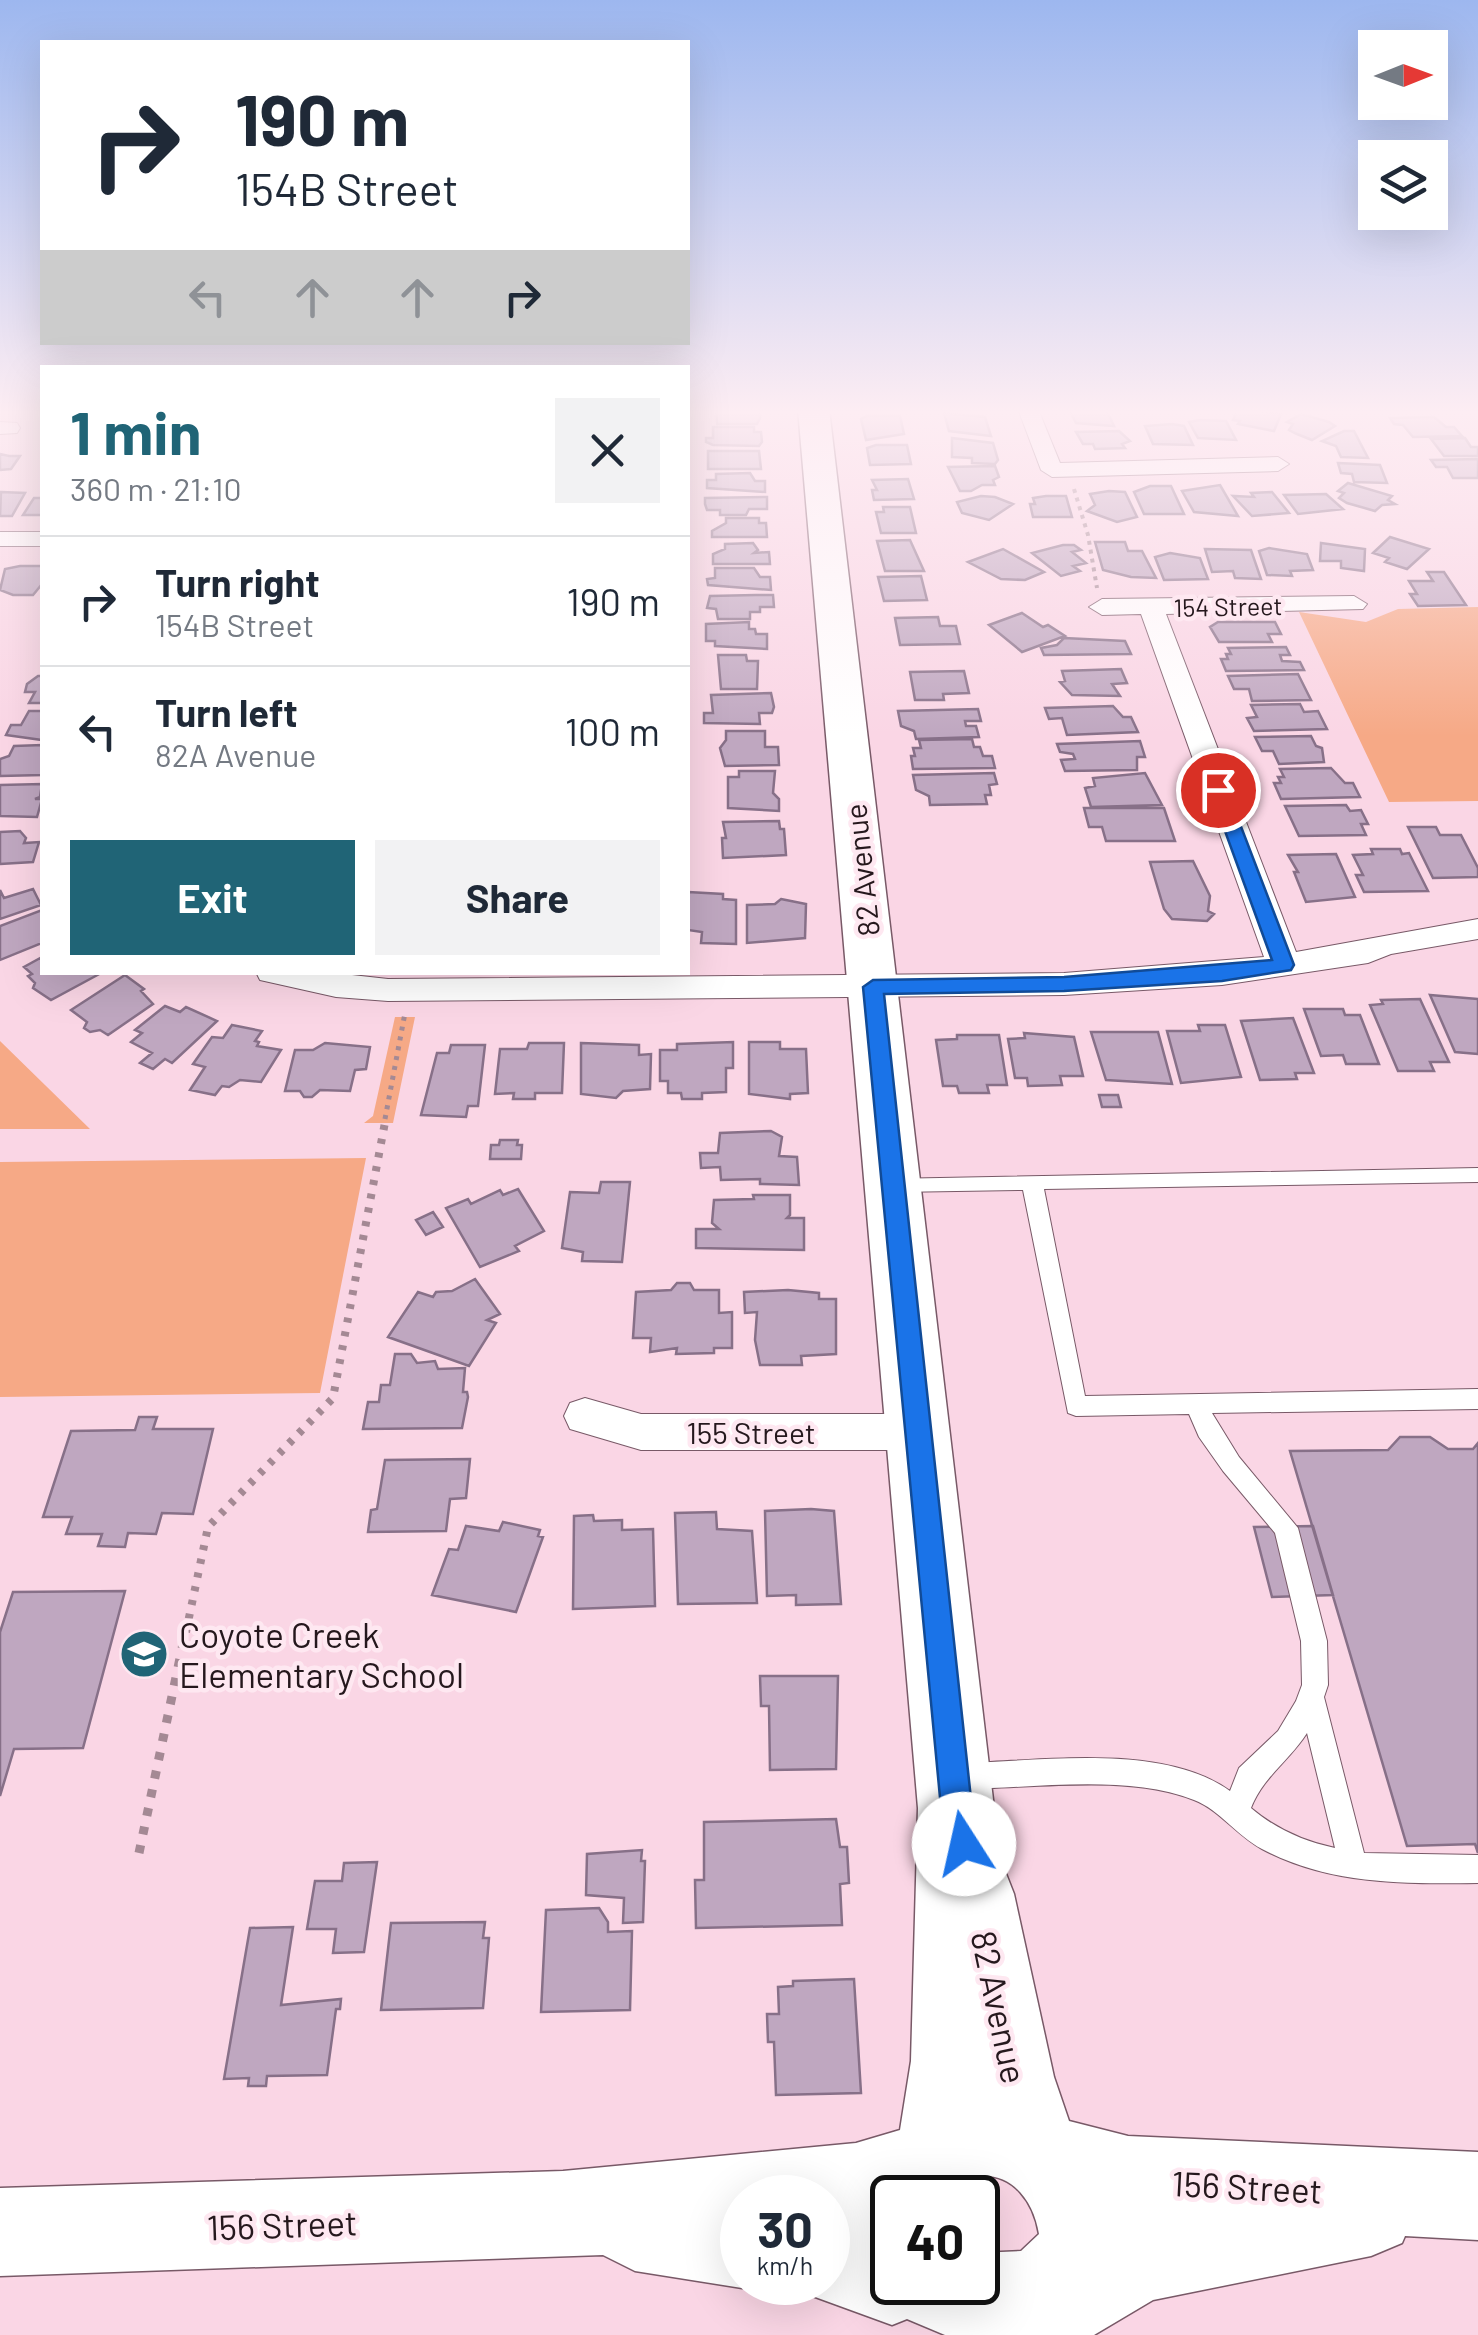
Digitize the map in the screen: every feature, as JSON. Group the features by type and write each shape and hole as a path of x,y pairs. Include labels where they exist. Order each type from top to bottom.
{"street":[{"name":"82 Avenue","path":"825,518 955,1792 1012,2078 1040,2151 1074,2199 1081,2226 1078,2278 1060,2317"},
{"path":"0,539 40,538"},
{"name":"154 Street","path":"1100,598 1151,606 1354,604"},
{"path":"1151,606 1284,965"},
{"path":"286,975 336,986 388,990 1064,984 1222,974 1478,929"},
{"name":"155 Street","path":"585,1416 641,1432 919,1432"},
{"name":"82 Avenue","path":"928,2172 953,2060 955,1792"},
{"name":"156 Street","path":"0,2232 563,2216 856,2187 928,2172 957,2139 974,2133 1011,2136 1108,2177 1465,2196"},
{"name":"156 Street","path":"938,2305 986,2332 1032,2331 1060,2317 1105,2276 1146,2258 1465,2196"},
{"name":"156 Street","path":"563,2216 720,2241"}],"lane":[{"path":"893,1184 1478,1175"},
{"path":"1032,1182 1076,1406 1478,1399"},
{"path":"1196,1404 1230,1464 1286,1528 1314,1641 1315,1685 1311,1698 1288,1740 1249,1778 1236,1810"},
{"path":"1311,1698 1353,1864"},
{"path":"955,1792 1102,1774 1157,1778 1198,1786 1236,1810 1267,1838 1353,1864 1414,1870 1478,1869"}],"path":[{"path":"1080,518 1088,535 1100,598"},
{"path":"138,1853 208,1527 333,1398 407,1004"}],"shaded area":[{"path":"1478,607 1478,801 1389,802 1299,612 1366,622 1398,609"},
{"path":"395,1017 415,1017 393,1123 364,1123 373,1116"},
{"path":"0,1041 90,1129 0,1129"},
{"path":"366,1158 320,1393 0,1397 0,1162"}],"building":[{"path":"726,518 759,518 759,523 766,523 767,537 712,537 712,531 726,523"},
{"path":"877,518 913,518 916,533 881,533"},
{"path":"1390,537 1429,549 1407,569 1385,562 1389,558 1373,553"},
{"path":"910,540 924,571 885,571 877,541"},
{"path":"1095,542 1125,542 1128,551 1142,551 1156,578 1103,570"},
{"path":"753,543 758,550 754,553 769,552 770,564 713,564 713,554 725,549 725,544"},
{"path":"1321,543 1365,549 1364,571 1341,568 1341,561 1320,561"},
{"path":"1063,545 1081,550 1072,552 1086,563 1073,566 1080,571 1061,576 1032,553"},
{"path":"1269,548 1307,554 1313,570 1290,571 1292,576 1267,575 1259,551"},
{"path":"1003,549 1044,572 1025,580 1001,579 968,562"},
{"path":"1205,549 1251,550 1261,579 1235,578 1233,571 1212,572"},
{"path":"1170,553 1200,558 1208,579 1164,580 1155,557"},
{"path":"40,566 40,586 33,595 0,590 5,569"},
{"path":"715,568 754,568 760,577 770,577 771,590 708,585 707,579 715,578"},
{"path":"1427,572 1444,572 1466,605 1418,606 1410,594 1417,594 1409,581 1433,581"},
{"path":"921,576 927,600 884,601 878,577"},
{"path":"773,595 774,607 750,612 750,619 718,619 716,609 707,608 710,596"},
{"path":"1022,613 1065,636 1022,652 989,625"},
{"path":"938,617 940,626 956,626 960,644 900,645 895,618"},
{"path":"749,622 749,629 755,629 756,634 767,634 767,649 715,646 715,641 706,641 706,624"},
{"path":"1218,622 1275,622 1281,634 1268,634 1272,642 1219,642 1210,627"},
{"path":"1064,638 1125,641 1131,654 1044,655 1041,648 1057,645"},
{"path":"1286,647 1290,655 1280,655 1282,661 1300,662 1304,670 1226,671 1221,659 1228,659 1228,648"},
{"path":"718,655 746,655 747,661 758,661 757,689 721,689"},
{"path":"1121,669 1127,683 1112,684 1120,696 1072,695 1060,682 1065,681 1062,671"},
{"path":"964,671 969,693 943,694 944,700 915,700 910,672"},
{"path":"1298,674 1311,700 1252,701 1249,689 1234,689 1228,676"},
{"path":"40,676 40,703 29,703 35,692 25,692 27,684"},
{"path":"771,693 772,713 759,713 760,724 704,723 704,713 713,713 711,695"},
{"path":"1300,704 1304,712 1318,711 1327,729 1254,731 1247,718 1257,717 1251,705"},
{"path":"1113,706 1123,717 1131,717 1138,732 1067,735 1062,718 1049,719 1045,708"},
{"path":"978,709 981,721 965,721 966,726 976,726 979,737 916,739 914,731 901,726 898,711"},
{"path":"29,711 40,711 40,740 6,735 11,725 21,725"},
{"path":"726,731 765,731 765,747 778,747 779,765 725,766 720,748"},
{"path":"1311,736 1316,746 1322,748 1324,762 1279,764 1273,751 1262,751 1255,737"},
{"path":"972,739 983,756 992,756 995,768 913,769 911,756 915,756 913,748 921,748 919,740"},
{"path":"1140,741 1145,757 1137,757 1137,770 1065,771 1061,760 1075,759 1073,754 1060,752 1057,744"},
{"path":"40,745 40,775 0,776 0,759 9,756 14,746"},
{"path":"1331,768 1345,783 1353,783 1360,797 1281,799 1274,783 1281,783 1278,777 1284,777 1280,769"},
{"path":"739,771 775,771 773,793 779,799 779,811 728,808 728,777 739,777"},
{"path":"994,773 997,784 989,785 991,795 985,795 987,804 930,805 929,796 916,790 913,775"},
{"path":"1145,773 1162,805 1091,807 1085,788 1095,786 1093,778"},
{"path":"40,784 40,797 35,799 40,799 37,817 0,816 0,785"},
{"path":"1346,805 1350,811 1361,810 1368,824 1361,824 1366,835 1299,836 1285,806"},
{"path":"1084,808 1164,808 1175,841 1106,841 1102,827 1089,827"},
{"path":"779,821 780,829 784,829 786,855 723,858 723,822"},
{"path":"1408,827 1436,827 1440,835 1461,835 1478,868 1478,877 1433,878"},
{"path":"20,831 26,838 24,843 39,842 33,862 0,864 0,832"},
{"path":"1371,849 1400,849 1402,854 1409,853 1428,891 1364,892 1356,875 1363,875 1353,855 1373,854"},
{"path":"1336,854 1355,897 1306,902 1294,872 1298,872 1288,855"},
{"path":"1193,861 1210,896 1208,911 1214,914 1207,921 1172,919 1164,909 1150,862"},
{"path":"33,889 40,905 0,919 0,890 4,898"},
{"path":"690,892 723,894 723,899 736,900 736,944 701,943 702,932 690,930"},
{"path":"781,899 806,904 805,938 747,943 747,905 775,904"},
{"path":"40,911 40,944 0,960 0,926"},
{"path":"40,958 40,975 97,975 51,1000 33,988 35,983 28,976 32,974 24,967"},
{"path":"125,975 144,989 141,991 153,1004 108,1035 84,1028 87,1022 71,1010"},
{"path":"1430,995 1478,999 1478,1054 1455,1052"},
{"path":"1420,999 1449,1062 1430,1062 1434,1071 1398,1071 1370,1005 1383,1004 1381,1000"},
{"path":"165,1006 180,1012 186,1007 217,1021 172,1063 165,1059 153,1069 140,1063 152,1053 131,1042 142,1033 135,1030"},
{"path":"1304,1009 1343,1009 1345,1015 1360,1015 1379,1064 1346,1064 1343,1055 1321,1056"},
{"path":"1293,1018 1314,1073 1295,1073 1297,1079 1260,1080 1241,1021"},
{"path":"232,1025 262,1031 255,1041 259,1042 257,1046 281,1050 261,1082 240,1080 229,1087 222,1086 215,1095 190,1090 205,1067 193,1064 212,1037 223,1038"},
{"path":"1198,1025 1225,1025 1241,1077 1181,1083 1167,1031 1200,1031"},
{"path":"1091,1032 1158,1032 1172,1084 1106,1080"},
{"path":"1024,1033 1074,1037 1083,1076 1060,1076 1062,1085 1028,1086 1027,1078 1015,1078 1008,1039 1025,1038"},
{"path":"957,1035 999,1035 1007,1085 987,1085 989,1093 959,1093 957,1086 943,1086 936,1040 957,1039"},
{"path":"733,1042 733,1068 726,1068 726,1092 702,1093 702,1099 682,1099 681,1093 668,1093 668,1081 660,1081 660,1050 677,1050 677,1044"},
{"path":"749,1042 780,1042 780,1049 806,1049 808,1093 790,1094 790,1099 749,1094"},
{"path":"325,1043 370,1047 366,1069 355,1070 350,1091 320,1090 312,1097 304,1097 300,1091 285,1091 295,1050 313,1050"},
{"path":"529,1043 564,1043 562,1093 535,1093 535,1099 513,1099 514,1093 495,1094 500,1049 527,1049"},
{"path":"581,1043 639,1045 639,1055 651,1054 650,1089 623,1091 616,1098 581,1094"},
{"path":"451,1045 485,1045 478,1106 468,1106 466,1117 421,1115 437,1053 449,1053"},
{"path":"1099,1095 1118,1095 1121,1107 1102,1107"},
{"path":"771,1131 782,1137 779,1156 797,1157 799,1185 760,1184 760,1179 721,1180 720,1167 701,1168 700,1153 718,1153 720,1133"},
{"path":"500,1140 518,1140 517,1145 522,1145 521,1159 490,1159 491,1145 499,1145"},
{"path":"601,1182 630,1182 622,1262 582,1261 583,1252 562,1248 570,1192 599,1193"},
{"path":"518,1189 544,1231 515,1246 519,1251 480,1267 446,1208 468,1199 471,1204 500,1190 503,1195"},
{"path":"753,1195 790,1195 787,1218 804,1218 804,1250 696,1248 696,1229 719,1229 712,1223 714,1200 754,1199"},
{"path":"433,1212 443,1227 426,1235 416,1220"},
{"path":"475,1279 500,1314 487,1320 496,1323 469,1366 388,1337 418,1292 433,1297 436,1292 452,1291"},
{"path":"677,1283 690,1283 694,1290 719,1290 719,1313 732,1312 732,1348 714,1348 714,1353 676,1354 677,1348 650,1352 651,1338 633,1338 636,1292 671,1290"},
{"path":"744,1292 819,1293 819,1299 836,1299 836,1354 801,1356 802,1365 760,1365 755,1340 757,1312 745,1313"},
{"path":"395,1354 411,1354 417,1363 435,1361 438,1369 465,1368 463,1392 468,1397 462,1428 363,1429 368,1402 379,1402 381,1385 390,1385"},
{"path":"139,1417 157,1417 153,1429 213,1429 193,1514 162,1513 156,1534 128,1533 125,1547 98,1546 102,1534 66,1534 72,1517 43,1517 71,1431 135,1430"},
{"path":"1400,1437 1430,1437 1448,1449 1473,1449 1478,1443 1478,1853 1475,1844 1407,1846 1290,1451 1388,1450"},
{"path":"470,1459 466,1498 450,1499 446,1531 368,1532 371,1510 377,1509 385,1460"},
{"path":"765,1511 834,1511 841,1604 796,1605 796,1595 767,1596"},
{"path":"716,1512 717,1529 752,1531 757,1603 678,1604 675,1513"},
{"path":"593,1515 594,1521 622,1520 622,1530 653,1529 655,1606 573,1609 574,1516"},
{"path":"503,1522 540,1530 538,1536 543,1537 516,1612 432,1595 449,1549 458,1550 466,1526 499,1531"},
{"path":"1313,1526 1333,1595 1272,1597 1254,1527"},
{"path":"125,1591 83,1748 14,1749 0,1796 0,1632 13,1592"},
{"path":"760,1676 838,1676 836,1769 770,1770 769,1706 761,1706"},
{"path":"836,1819 840,1847 847,1847 849,1883 840,1884 842,1925 696,1928 695,1880 704,1880 704,1822"},
{"path":"642,1850 643,1922 623,1923 624,1898 586,1895 587,1854"},
{"path":"377,1862 364,1952 333,1953 336,1929 307,1929 315,1881 342,1881 344,1863"},
{"path":"599,1908 608,1922 608,1932 632,1931 630,2010 541,2012 546,1910"},
{"path":"485,1922 483,1938 489,1938 483,2008 381,2010 391,1923"},
{"path":"293,1927 281,2005 341,1999 340,2009 336,2009 327,2075 267,2076 266,2086 248,2086 249,2078 224,2079 250,1928"},
{"path":"854,1979 861,2093 776,2095 774,2042 768,2042 767,2014 779,2014 778,1987 793,1986 793,1981"}],"place":[{"name":"Coyote Creek Elementary School","path":"144,1654"}],"route":[{"path":"964,1844 956,1808 873,987 1064,984 1222,974 1284,965 1218,790"}]}
